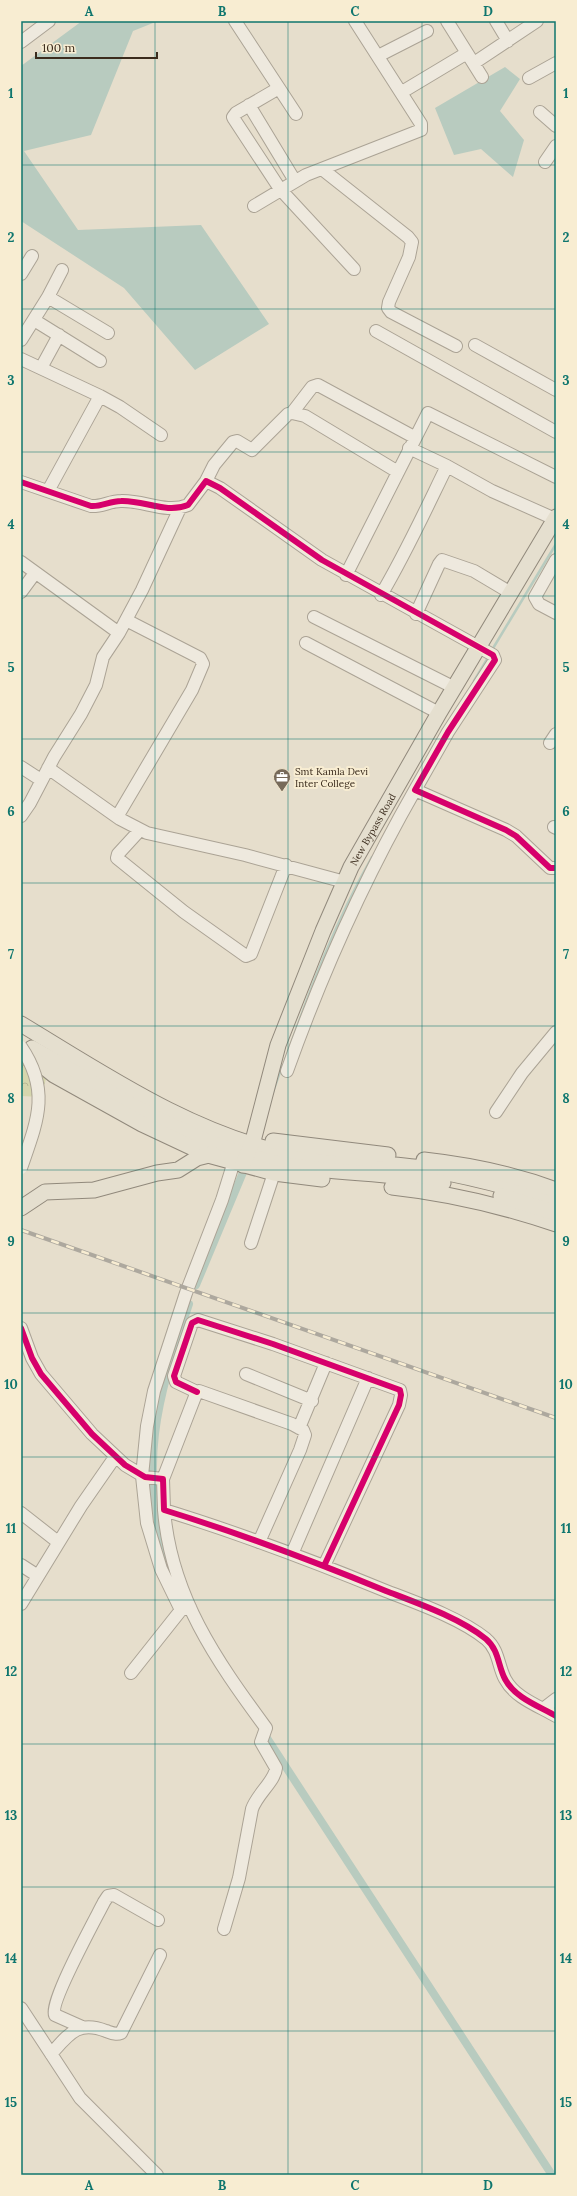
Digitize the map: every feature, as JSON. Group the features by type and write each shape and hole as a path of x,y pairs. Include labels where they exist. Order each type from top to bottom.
{"main road":[{"name":"New Bypass Road","path":"243,1152 278,1045 301,1013 351,867 454,688 487,652 511,593 556,518"},
{"path":"21,1016 157,1096 203,1119 243,1152 274,1173 420,1190 488,1204 556,1224"},
{"path":"21,1024 158,1106 243,1152 281,1143 465,1165 530,1180 556,1190"},
{"path":"26,1048 153,1116 243,1152 281,1164 436,1181 481,1190 556,1213"},
{"path":"39,1063 54,1075 142,1124 208,1155"},
{"path":"21,1208 45,1192 94,1190 158,1173 178,1170 197,1158 208,1155 243,1152 293,1155 420,1168 466,1177 556,1202"}],"street":[{"path":"21,42 49,21"},
{"path":"235,21 296,114"},
{"path":"254,206 295,181 421,130 421,124 402,92 355,21"},
{"path":"496,21 508,40"},
{"path":"402,92 508,40 537,21"},
{"path":"453,23 482,77"},
{"path":"378,56 427,31"},
{"path":"530,78 556,63"},
{"path":"279,88 249,105 233,117 280,189 354,269"},
{"path":"249,105 295,181"},
{"path":"540,112 556,126"},
{"path":"545,162 556,146"},
{"path":"322,169 408,237 412,242 409,257 389,302 388,308 391,312 456,346"},
{"path":"21,274 32,256"},
{"path":"21,340 48,297 62,270"},
{"path":"48,297 108,333"},
{"path":"34,320 100,361"},
{"path":"376,331 556,432"},
{"path":"41,368 59,335"},
{"path":"475,345 556,390"},
{"path":"21,359 100,396 120,407 161,435"},
{"path":"21,482 96,506 120,500 180,508 188,505 206,481 214,465 233,442 237,441 252,450 288,414 292,413 312,387 318,385 414,437"},
{"path":"48,491 100,396"},
{"path":"292,413 305,416 398,472"},
{"path":"346,575 425,415 430,413 556,477"},
{"path":"409,448 447,466 492,491 556,518"},
{"path":"381,595 407,551 425,507 447,466"},
{"path":"206,481 220,488 322,560 346,575 487,652 494,660 448,732 378,855 301,1013 287,1071"},
{"path":"21,816 81,714 96,685 103,657 126,620 180,508"},
{"path":"416,614 442,560 474,571 511,593"},
{"path":"556,560 535,597 539,604 556,614"},
{"path":"21,562 119,633"},
{"path":"21,592 35,573"},
{"path":"314,617 454,688"},
{"path":"117,817 192,690 203,664 200,658 126,620"},
{"path":"306,643 439,713"},
{"path":"21,767 41,780"},
{"path":"48,768 117,817 140,830 190,844 286,865 345,882"},
{"path":"415,790 506,830 516,836 550,868 556,868"},
{"path":"140,830 118,854 118,858 184,912 246,956 252,954 286,865"},
{"path":"496,1112 522,1073 556,1032"},
{"path":"21,1168 38,1116 40,1101 38,1084 26,1048"},
{"path":"224,1930 239,1878 252,1808 258,1796 276,1771 261,1742 266,1728 217,1658 161,1569 149,1530 142,1491 147,1426 154,1391 187,1288 243,1152"},
{"path":"251,1243 274,1173"},
{"path":"259,1542 305,1435 299,1428 223,1398 197,1392 176,1382 174,1379 179,1355 195,1320 208,1322 326,1363 397,1388 401,1392 401,1398 324,1566"},
{"path":"22,1334 32,1358 42,1374 92,1434 115,1457 144,1476 161,1479"},
{"path":"299,1428 312,1401 326,1363"},
{"path":"246,1374 312,1401"},
{"path":"292,1554 368,1378"},
{"path":"185,1609 171,1559 161,1479 197,1392"},
{"path":"21,1604 58,1542 115,1457"},
{"path":"164,1510 292,1554 434,1610 487,1639 494,1649 504,1678 510,1686 523,1698 556,1716"},
{"path":"21,1513 58,1542"},
{"path":"21,1565 38,1576"},
{"path":"131,1673 185,1609"},
{"path":"543,1708 556,1699"},
{"path":"158,1920 111,1894 104,1902 62,1986 54,2009 55,2015 63,2020 82,2027 96,2027 116,2035 121,2033 160,1955"},
{"path":"21,2008 80,2098 157,2175"},
{"path":"51,2054 66,2038 82,2027"}],"green space":[{"path":"21,1061 47,1075 41,1097 21,1096"}],"shaded area":[{"path":"82,21 158,21 133,31 91,135 24,151 78,230 201,225 269,324 195,370 124,288 21,221 21,66"},
{"path":"505,67 520,79 500,111 524,140 513,177 481,149 454,155 435,108"}],"waterway":[{"path":"492,650 556,544"},
{"path":"474,681 489,656"},
{"path":"286,1058 324,955 347,905 372,857"},
{"path":"273,1092 282,1066"},
{"path":"196,1285 244,1170"},
{"path":"169,1566 159,1530 154,1497 153,1465 155,1434 160,1403 168,1371 189,1304"},
{"path":"263,1732 552,2175"}],"railway":[{"path":"21,1230 556,1418"}],"cycle path":[{"path":"21,482 91,506 130,501 171,508 188,505 206,481 220,488 322,560 493,655 495,660 448,732 415,790 506,830 516,836 550,868 556,868"},
{"path":"197,1392 176,1382 174,1376 192,1323 198,1320 273,1344 400,1390 401,1395 399,1405 324,1566"},
{"path":"21,1328 32,1358 41,1374 92,1434 125,1465 145,1477 163,1479 164,1510 220,1528 303,1558 424,1606 464,1624 476,1631 490,1643 496,1653 509,1686 528,1701 556,1716"}],"place":[{"name":"Smt Kamla Devi Inter College","path":"282,792"}]}
